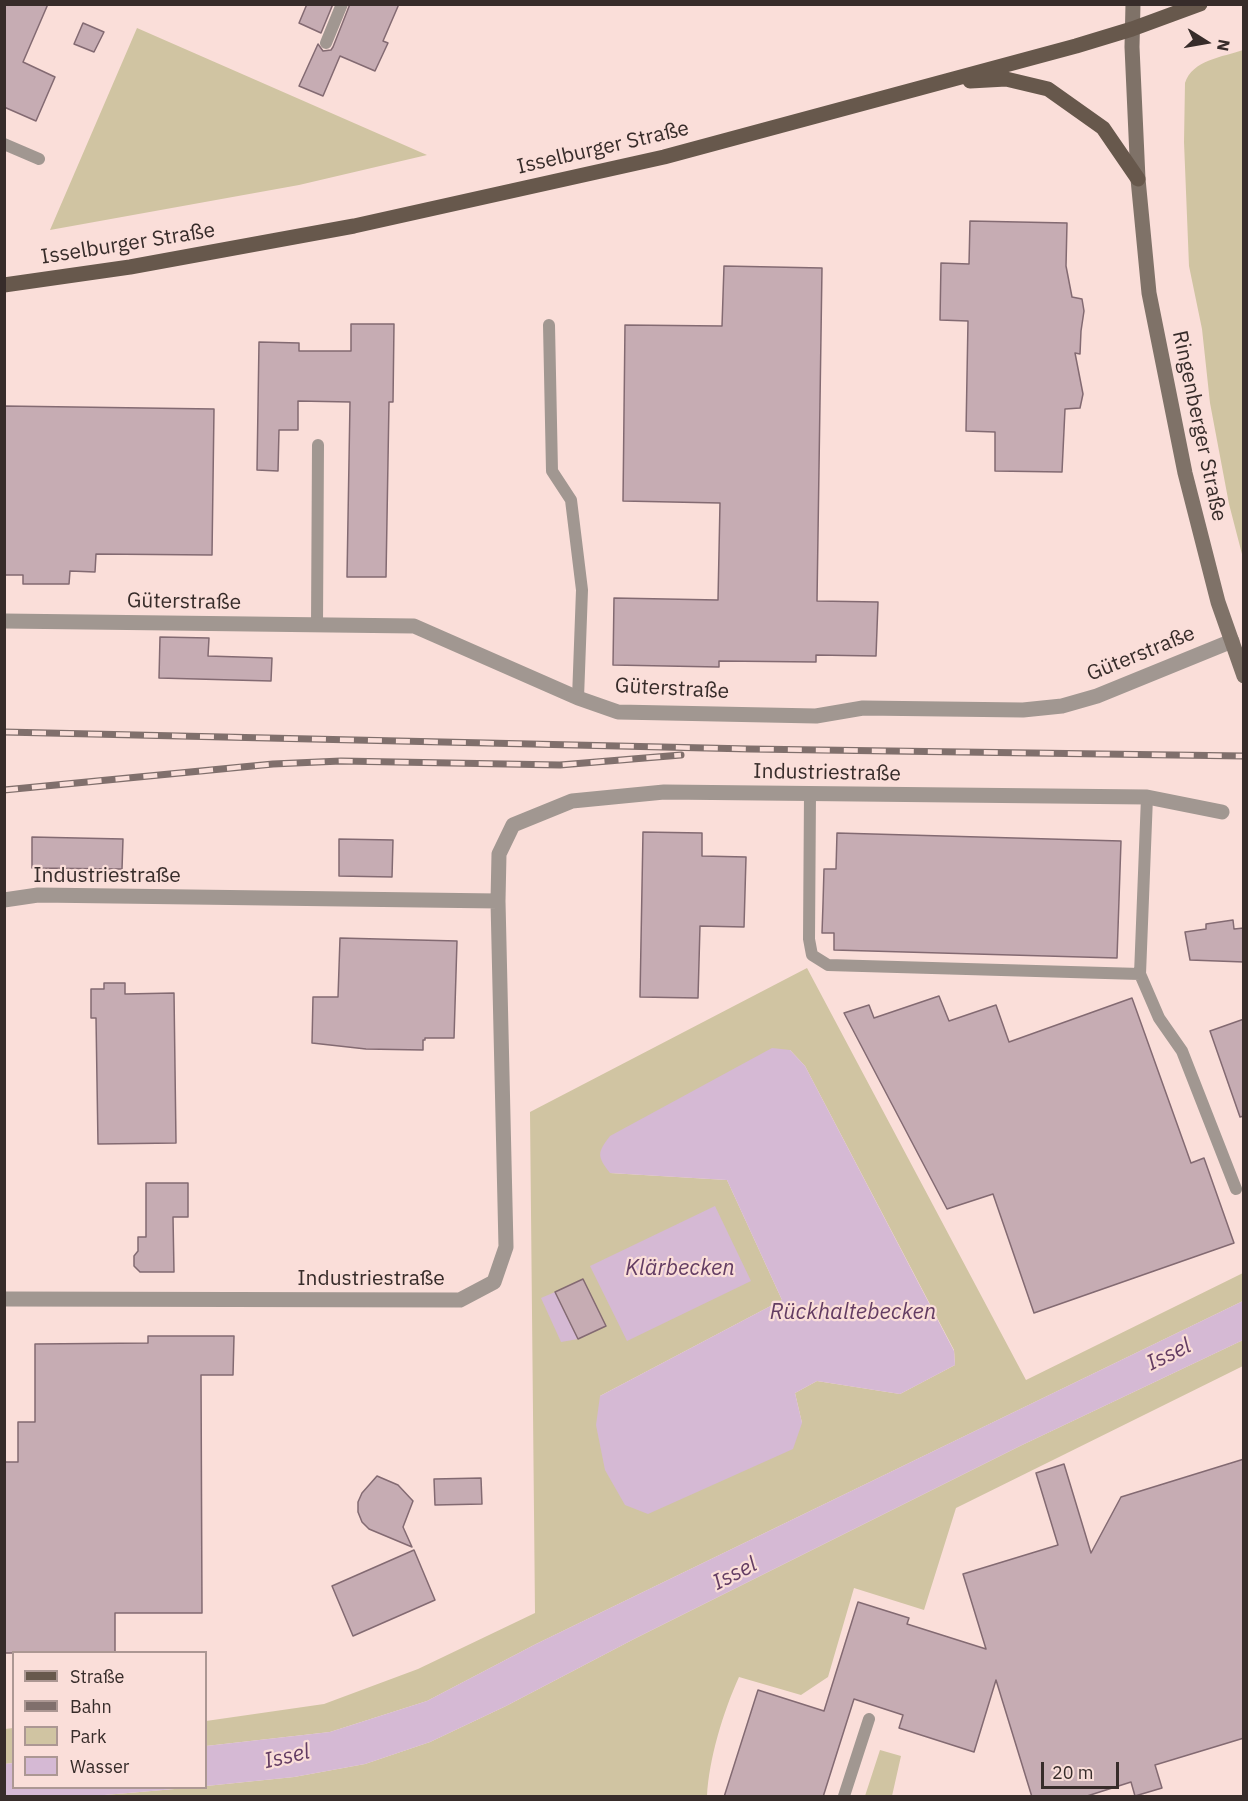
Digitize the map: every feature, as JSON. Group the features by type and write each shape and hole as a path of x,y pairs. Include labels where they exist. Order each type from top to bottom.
{"main road":[{"name":"Ringenberger Straße","path":"1133,4 1138,179 1149,293 1185,473 1218,602 1244,676"},
{"name":"Isselburger Straße","path":"4,285 130,267 354,226 664,158 1132,28 1200,4"},
{"name":"Ringenberger Straße","path":"934,84 1006,79 1048,89 1103,128 1138,179"}],"street":[{"name":"Güterstraße","path":"4,621 60,625 414,626 578,698 618,711 816,716 863,708 1023,710 1062,706 1098,696 1232,641"},
{"name":"Industriestraße","path":"4,1299 460,1300 494,1282 506,1247 498,901 499,854 513,825 572,801 664,792 1147,797 1222,812"},
{"name":"Industriestraße","path":"4,900 38,895 498,901"}],"lane":[{"path":"326,43 342,4"},
{"path":"4,144 39,159"},
{"path":"549,325 552,471 571,500 582,590 578,698"},
{"path":"317,625 318,445"},
{"path":"810,793 809,939 812,955 828,965 1140,974"},
{"path":"1147,797 1140,974 1159,1018 1182,1052 1236,1189"},
{"path":"843,1797 869,1719"}],"green space":[{"path":"137,28 427,155 299,185 50,230"},
{"path":"1244,50 1243,558 1229,504 1210,403 1202,329 1189,266 1184,142 1185,83 1189,75 1209,60"},
{"path":"807,968 1026,1380 1243,1273 1243,1301 536,1644 427,1701 330,1732 207,1746 207,1721 324,1704 418,1669 535,1613 530,1112","holes":["790,1050 805,1066 954,1350 955,1365 900,1394 817,1381 795,1393 802,1423 600,1396 782,1300 727,1180 610,1173"]},
{"path":"1243,1340 1243,1366 956,1508 924,1610 854,1588 828,1677 801,1695 739,1677 718,1736 707,1796 93,1796 174,1789 207,1789 207,1786 294,1777 365,1764 430,1742 506,1706 634,1639 1020,1446"},
{"path":"12,1728 12,1763 5,1764 5,1729"},
{"path":"880,1750 901,1756 892,1796 865,1796"}],"water":[{"name":"Rückhaltebecken","path":"772,1048 790,1050 805,1066 954,1351 955,1365 900,1394 817,1381 795,1393 802,1423 793,1449 648,1514 625,1505 605,1470 596,1425 600,1396 782,1300 727,1180 610,1173 600,1154 610,1136"},
{"name":"Klärbecken","path":"715,1206 751,1281 627,1341 590,1266"},
{"path":"555,1292 578,1339 561,1342 541,1298"},
{"name":"Issel","path":"1243,1301 1243,1340 1020,1446 634,1639 506,1706 430,1742 365,1764 294,1777 207,1786 207,1746 330,1732 427,1701 536,1644"},
{"path":"12,1763 12,1789 174,1789 93,1796 5,1796 5,1764"}],"building":[{"path":"4,4 48,4 23,62 55,77 36,121 4,107"},
{"path":"307,4 333,4 321,33 299,23"},
{"path":"350,4 399,4 383,41 388,43 375,71 340,56 323,96 299,86 318,44 323,51 331,50 333,47"},
{"path":"83,23 104,32 94,52 74,44"},
{"path":"970,221 1067,223 1066,266 1072,297 1082,299 1084,311 1080,354 1075,353 1083,394 1080,408 1065,409 1062,472 995,471 995,432 966,431 968,321 940,320 941,263 969,264"},
{"path":"724,266 822,268 817,601 878,602 876,656 816,655 816,662 719,661 719,667 613,665 614,598 718,600 720,503 623,501 625,325 722,326"},
{"path":"351,324 394,324 393,402 389,402 386,577 347,577 350,402 298,401 298,430 279,430 278,471 257,470 259,342 299,343 299,351 351,351"},
{"path":"4,406 214,409 212,555 96,554 95,572 70,571 69,584 23,584 23,575 4,575"},
{"path":"160,637 209,638 208,656 272,658 271,681 159,678"},
{"path":"643,832 702,833 702,856 746,857 744,927 700,926 698,998 640,997"},
{"path":"837,833 1121,841 1117,958 834,950 834,933 822,933 824,869 836,869"},
{"path":"32,837 123,839 122,869 32,868"},
{"path":"339,839 393,840 392,877 339,876"},
{"path":"1233,920 1234,929 1244,928 1244,962 1190,960 1185,932 1206,929 1206,924"},
{"path":"340,938 457,941 454,1038 425,1038 423,1050 366,1049 312,1043 313,997 338,997"},
{"path":"104,983 125,983 125,994 174,993 176,1143 98,1144 96,1018 91,1018 91,989 104,989"},
{"path":"939,996 949,1021 996,1005 1009,1042 1132,998 1191,1163 1204,1158 1234,1243 1034,1313 993,1194 947,1209 844,1013 869,1005 874,1018"},
{"path":"1244,1019 1244,1116 1240,1117 1210,1031"},
{"path":"146,1183 188,1183 188,1217 173,1217 174,1272 140,1272 134,1266 134,1256 138,1251 138,1237 146,1237"},
{"path":"583,1279 606,1326 578,1339 555,1292"},
{"path":"148,1336 234,1336 233,1375 201,1375 202,1613 115,1613 115,1651 12,1651 12,1653 4,1653 4,1462 18,1462 18,1422 35,1422 35,1344 148,1343"},
{"path":"1244,1459 1244,1738 1155,1765 1162,1788 1135,1796 1131,1782 1084,1797 1032,1797 996,1680 974,1752 899,1728 903,1715 854,1699 823,1797 724,1797 758,1690 824,1711 858,1602 909,1618 907,1624 986,1649 963,1574 1058,1545 1036,1473 1064,1464 1091,1553 1121,1497"},
{"path":"377,1476 398,1485 413,1501 403,1527 412,1547 369,1529 362,1522 358,1512 358,1502 362,1493"},
{"path":"481,1478 482,1504 435,1505 434,1479"},
{"path":"414,1550 435,1600 353,1636 332,1586"}],"railway":[{"path":"4,732 750,749 1244,756"},
{"path":"4,790 273,764 341,761 560,765 681,755"}]}
